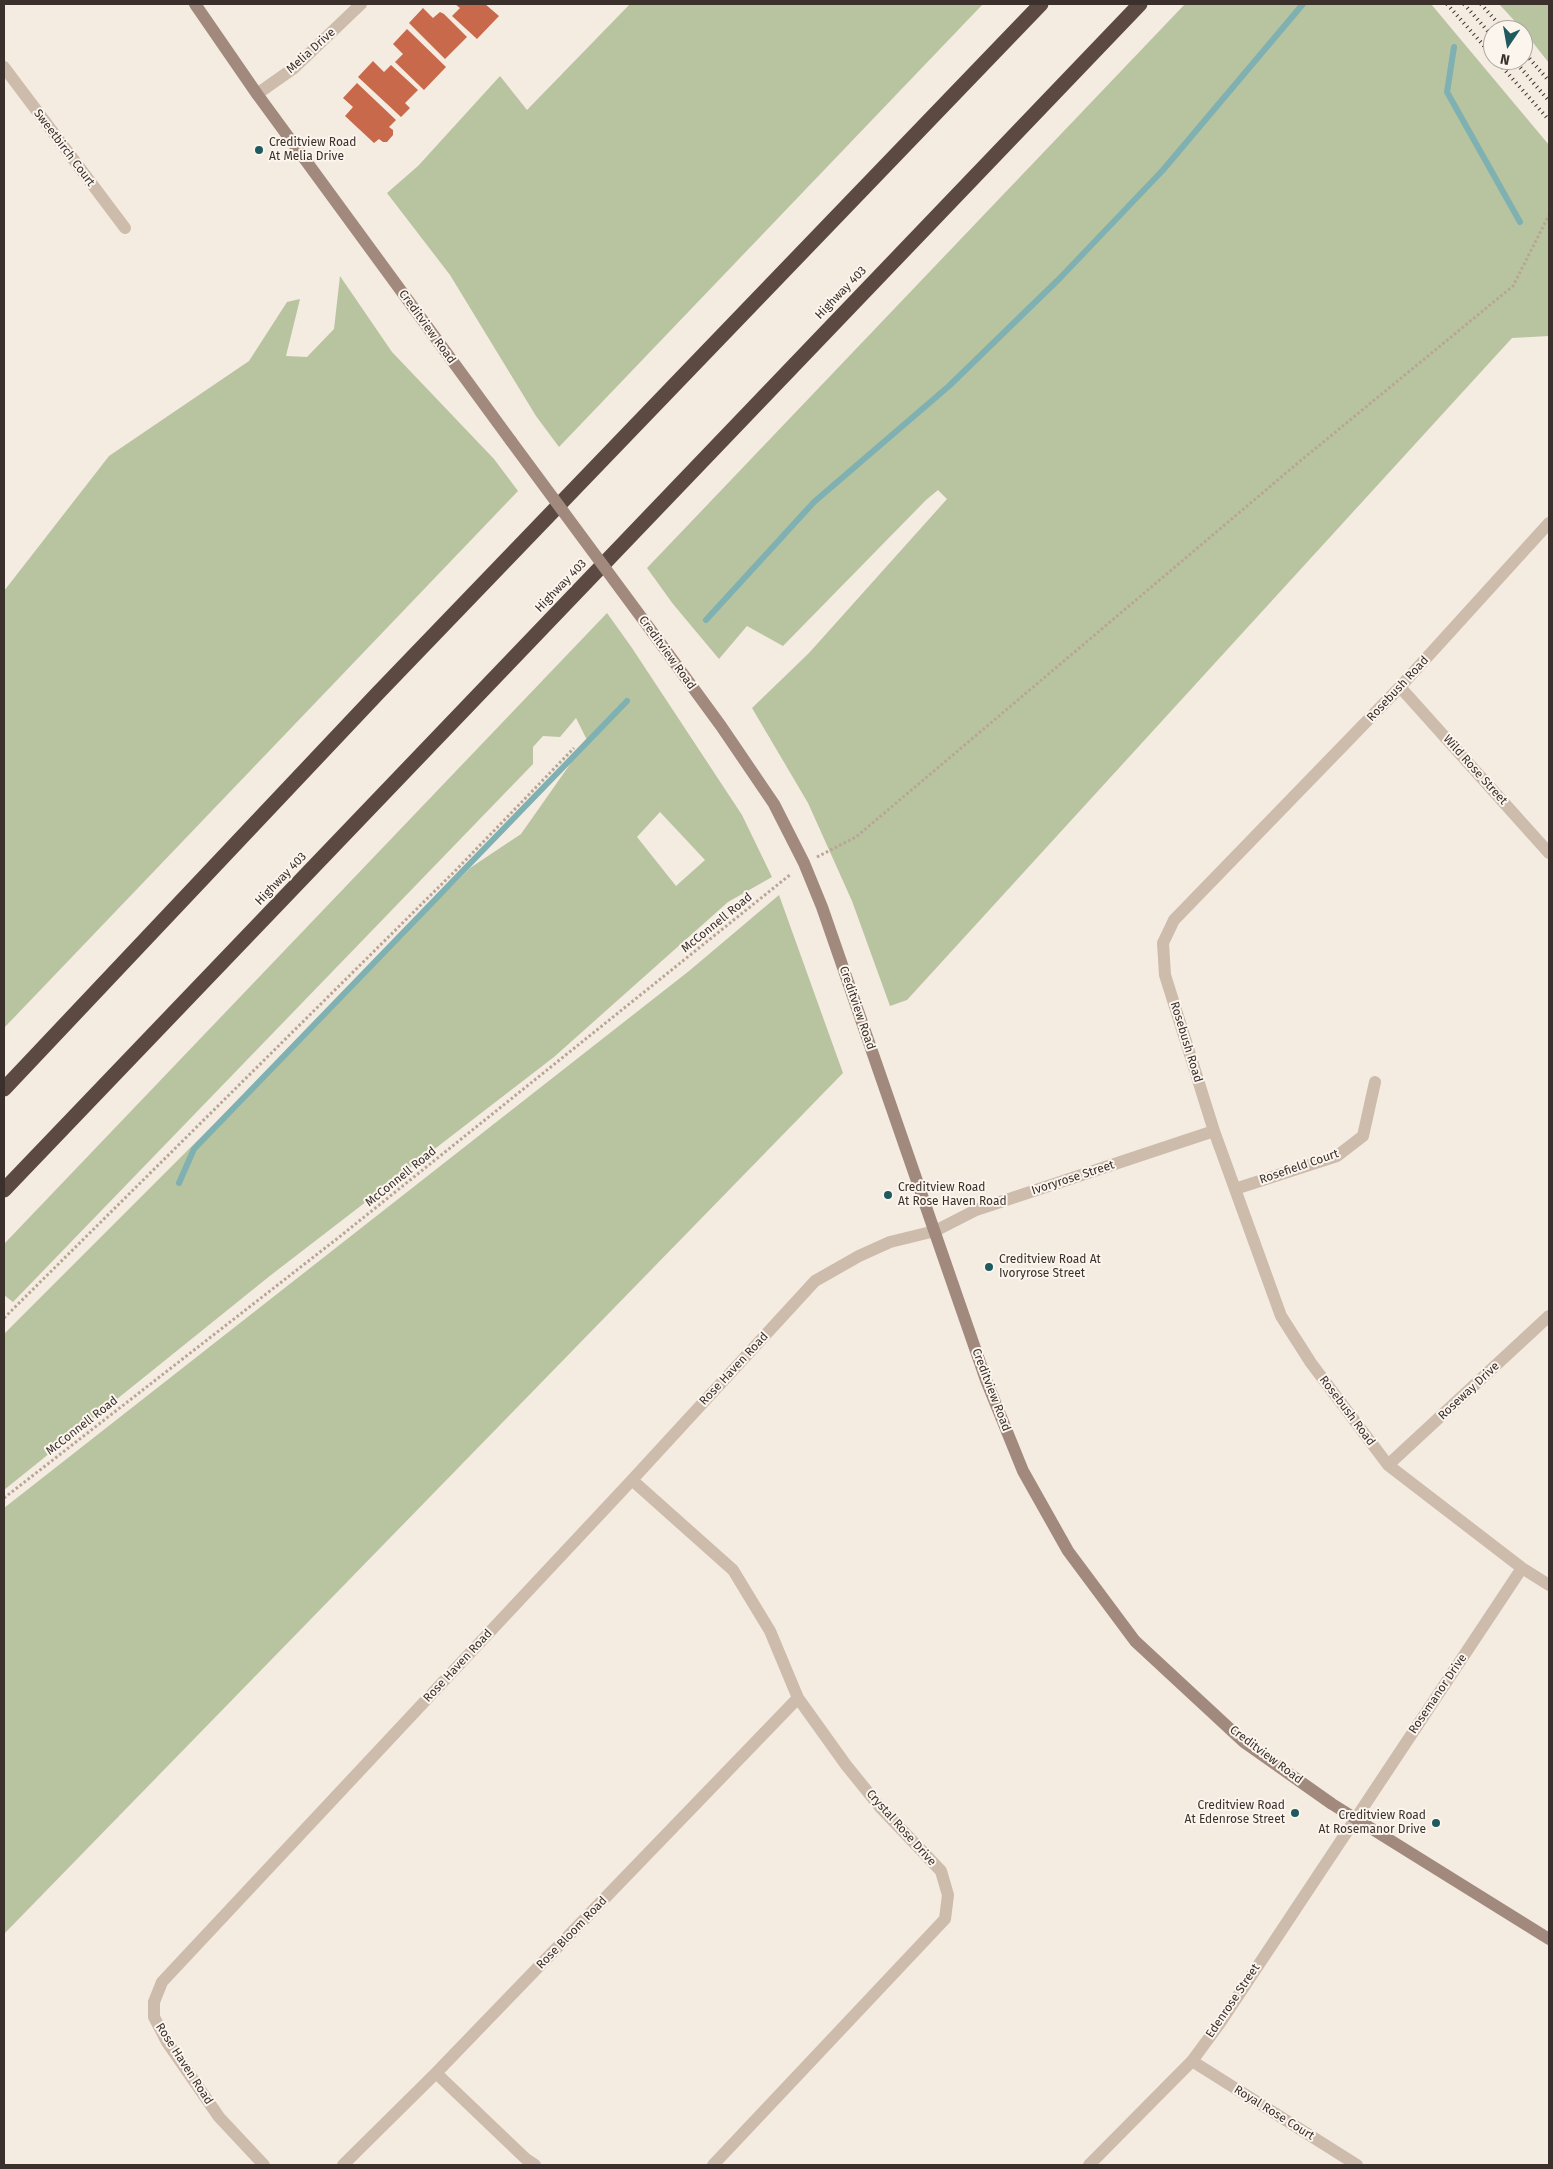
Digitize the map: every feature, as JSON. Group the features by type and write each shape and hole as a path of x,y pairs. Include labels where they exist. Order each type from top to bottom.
{"highway":[{"path":"4,1089 378,693 1041,4"},
{"name":"Highway 403","path":"4,1190 1140,4"}],"main road":[{"name":"Creditview Road","path":"195,4 257,94 721,726 774,804 804,863 822,907 986,1380 1023,1471 1068,1551 1135,1641 1244,1742 1355,1819 1549,1940"}],"street":[{"name":"Melia Drive","path":"257,94 294,68 361,4"},
{"name":"Sweetbirch Court","path":"4,67 125,228"},
{"name":"Rosebush Road","path":"1549,523 1400,687 1174,920 1163,943 1165,975 1214,1131 1281,1316 1311,1363 1388,1466 1522,1568 1549,1585"},
{"name":"Wild Rose Street","path":"1400,687 1549,853"},
{"name":"Rosefield Court","path":"1235,1189 1337,1156 1363,1136 1375,1082"},
{"name":"Ivoryrose Street","path":"934,1231 976,1210 1214,1131"},
{"name":"Rose Haven Road","path":"264,2165 219,2117 167,2042 154,2017 154,2002 162,1982 632,1480 815,1281 859,1256 890,1242 934,1231"},
{"name":"Roseway Drive","path":"1388,1466 1549,1316"},
{"name":"Crystal Rose Drive","path":"632,1480 734,1570 770,1631 798,1698 846,1765 880,1807 941,1871 948,1895 945,1920 713,2165"},
{"name":"Rosemanor Drive","path":"1355,1819 1522,1568"},
{"name":"Rose Bloom Road","path":"343,2165 436,2073 798,1698"},
{"name":"Edenrose Street","path":"1089,2165 1192,2061 1220,2023 1355,1819"},
{"name":"Royal Rose Court","path":"1192,2061 1357,2165"},
{"path":"436,2073 526,2159 535,2165"}],"path":[{"name":"McConnell Road","path":"4,1498 338,1238 804,863 856,837 1299,462 1514,286 1549,215"},
{"path":"4,1318 456,870 574,748"}],"green space":[{"path":"630,4 983,4 559,447 536,416 450,275 387,193 418,166 500,76 527,110"},
{"path":"1185,4 1431,4 1483,66 1483,70 1486,70 1549,145 1549,336 1512,338 907,1000 890,1006 852,901 808,803 752,708 809,653 947,499 938,490 926,500 783,646 747,626 719,659 673,604 647,568"},
{"path":"1499,4 1549,4 1549,63 1533,43 1533,20 1514,20"},
{"path":"340,276 392,352 494,459 518,491 4,1028 4,591 109,456 249,361 287,302 300,299 286,356 307,357 334,329"},
{"path":"607,613 742,815 772,877 728,902 554,1057 271,1275 4,1490 4,1334 470,868 521,834 587,740 576,718 560,737 543,736 533,747 533,764 13,1302 4,1295 4,1244","holes":["660,812 705,860 676,886 637,837"]},
{"path":"779,895 843,1073 4,1934 4,1508 689,971"}],"building":[{"path":"455,4 485,4 499,16 477,39 452,16 460,8"},
{"path":"423,8 433,18 440,12 444,14 467,37 445,59 409,23"},
{"path":"407,29 446,67 424,90 395,62 403,54 393,44"},
{"path":"373,61 384,72 391,65 418,90 405,103 410,108 401,117 358,77"},
{"path":"357,83 396,120 389,127 393,130 393,135 387,142 379,139 374,143 345,116 353,107 343,98"}],"waterway":[{"path":"706,620 814,502 949,386 1060,278 1163,170 1303,4"},
{"path":"1454,47 1447,92 1520,222"},
{"path":"179,1183 194,1149 627,701"}],"railway":[{"path":"1447,4 1483,45"},
{"path":"1464,4 1483,26"},
{"path":"1481,4 1495,20"},
{"path":"1533,63 1549,81"},
{"path":"1505,70 1549,120"},
{"path":"1523,70 1549,101"}],"place":[{"name":"Creditview Road At Melia Drive","path":"259,150"},
{"name":"Creditview Road At Rose Haven Road","path":"888,1195"},
{"name":"Creditview Road At Ivoryrose Street","path":"989,1267"},
{"name":"Creditview Road At Edenrose Street","path":"1295,1813"},
{"name":"Creditview Road At Rosemanor Drive","path":"1436,1823"}]}
